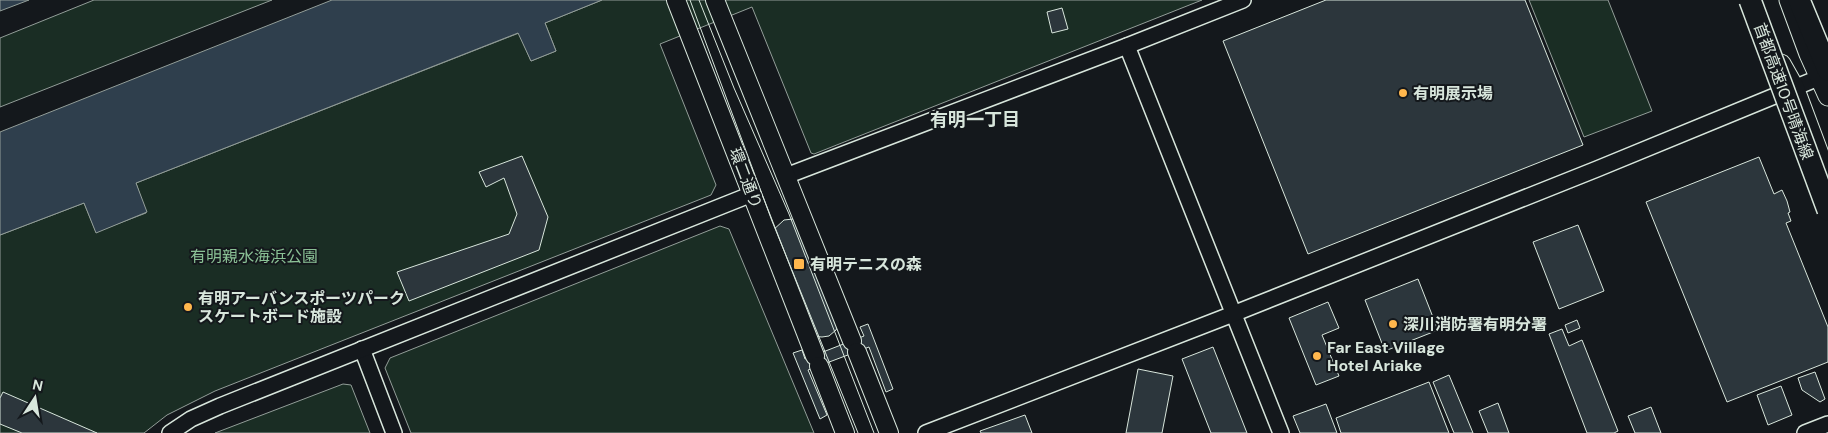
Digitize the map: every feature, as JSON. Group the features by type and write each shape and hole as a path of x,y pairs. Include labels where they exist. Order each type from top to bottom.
{"highway":[{"name":"首都高速10号晴海線","path":"1750,0 1828,210"},
{"path":"1799,0 1825,74"}],"main road":[{"name":"環二通り","path":"676,0 845,433"},
{"path":"715,0 889,433"},
{"path":"1757,0 1781,64 1794,87 1828,178"},
{"path":"1789,0 1825,74 1828,96"}],"street":[{"path":"786,176 1243,0"},
{"path":"1127,46 1281,433"},
{"path":"926,433 1597,170 1825,74"},
{"path":"170,433 191,419 220,406 752,194"},
{"path":"362,349 394,433"},
{"path":"1805,433 1828,424"}],"green space":[{"path":"94,0 272,0 0,107 0,38"},
{"name":"有明親水海浜公園","path":"602,0 1202,0 814,154 811,153 752,7 660,44 716,185 711,195 215,391 167,415 144,433 0,433 0,235 84,203 96,232 146,213 136,183 519,33 531,61 556,51 545,23"},
{"path":"1529,0 1608,0 1652,111 1584,137"},
{"path":"720,226 729,229 814,433 411,433 385,368 390,358"},
{"path":"343,384 351,385 370,433 215,433"}],"water":[{"path":"0,0 29,0 0,11"},
{"path":"332,0 602,0 545,23 556,51 531,61 518,33 136,183 147,212 96,233 84,203 0,235 0,132"}],"building":[{"name":"有明展示場","path":"1326,0 1525,0 1583,145 1308,254 1223,41"},
{"path":"1062,8 1068,29 1052,33 1047,12"},
{"path":"522,156 548,217 539,250 409,301 397,272 509,234 517,214 504,178 486,187 479,172"},
{"path":"1759,157 1774,194 1782,190 1787,201 1791,221 1786,223 1828,327 1828,362 1727,402 1646,202"},
{"path":"793,219 801,221 840,323 829,336 811,336 771,232 784,220"},
{"path":"1578,225 1604,291 1559,309 1533,242"},
{"path":"1418,279 1438,330 1385,351 1365,300"},
{"name":"Far East Village Hotel Ariake","path":"1328,302 1339,328 1322,335 1339,376 1316,385 1289,318"},
{"path":"1577,320 1580,328 1568,333 1565,325"},
{"path":"868,324 893,389 886,392 869,347 808,370 827,415 820,419 793,353 802,350 805,359 864,336 860,327"},
{"path":"1562,329 1569,346 1582,340 1618,431 1614,433 1587,433 1549,334"},
{"path":"1213,347 1247,433 1211,433 1182,359"},
{"path":"1138,369 1173,376 1162,433 1126,433"},
{"path":"1815,372 1825,399 1820,402 1802,390 1798,378"},
{"path":"1449,375 1473,433 1454,433 1433,382"},
{"path":"1429,382 1449,433 1341,433 1336,418"},
{"path":"1781,386 1792,415 1768,425 1757,395"},
{"path":"3,392 97,433 22,433 0,424 0,398"},
{"path":"1498,403 1509,433 1488,433 1479,411"},
{"path":"1326,404 1337,433 1300,433 1293,416"},
{"path":"1651,407 1661,433 1635,433 1628,416"},
{"path":"1025,415 1032,433 981,433 980,431"}],"tram line":[{"path":"690,0 772,221 858,433"},
{"path":"699,0 734,88 789,214 874,433"}],"place":[{"name":"有明展示場","path":"1403,93"},
{"name":"有明テニスの森","path":"799,264"},
{"name":"有明アーバンスポーツパーク スケートボード施設","path":"188,307"},
{"name":"深川消防署有明分署","path":"1393,324"},
{"name":"Far East Village Hotel Ariake","path":"1317,356"}],"district":[{"name":"有明一丁目","path":"975,120"}]}
